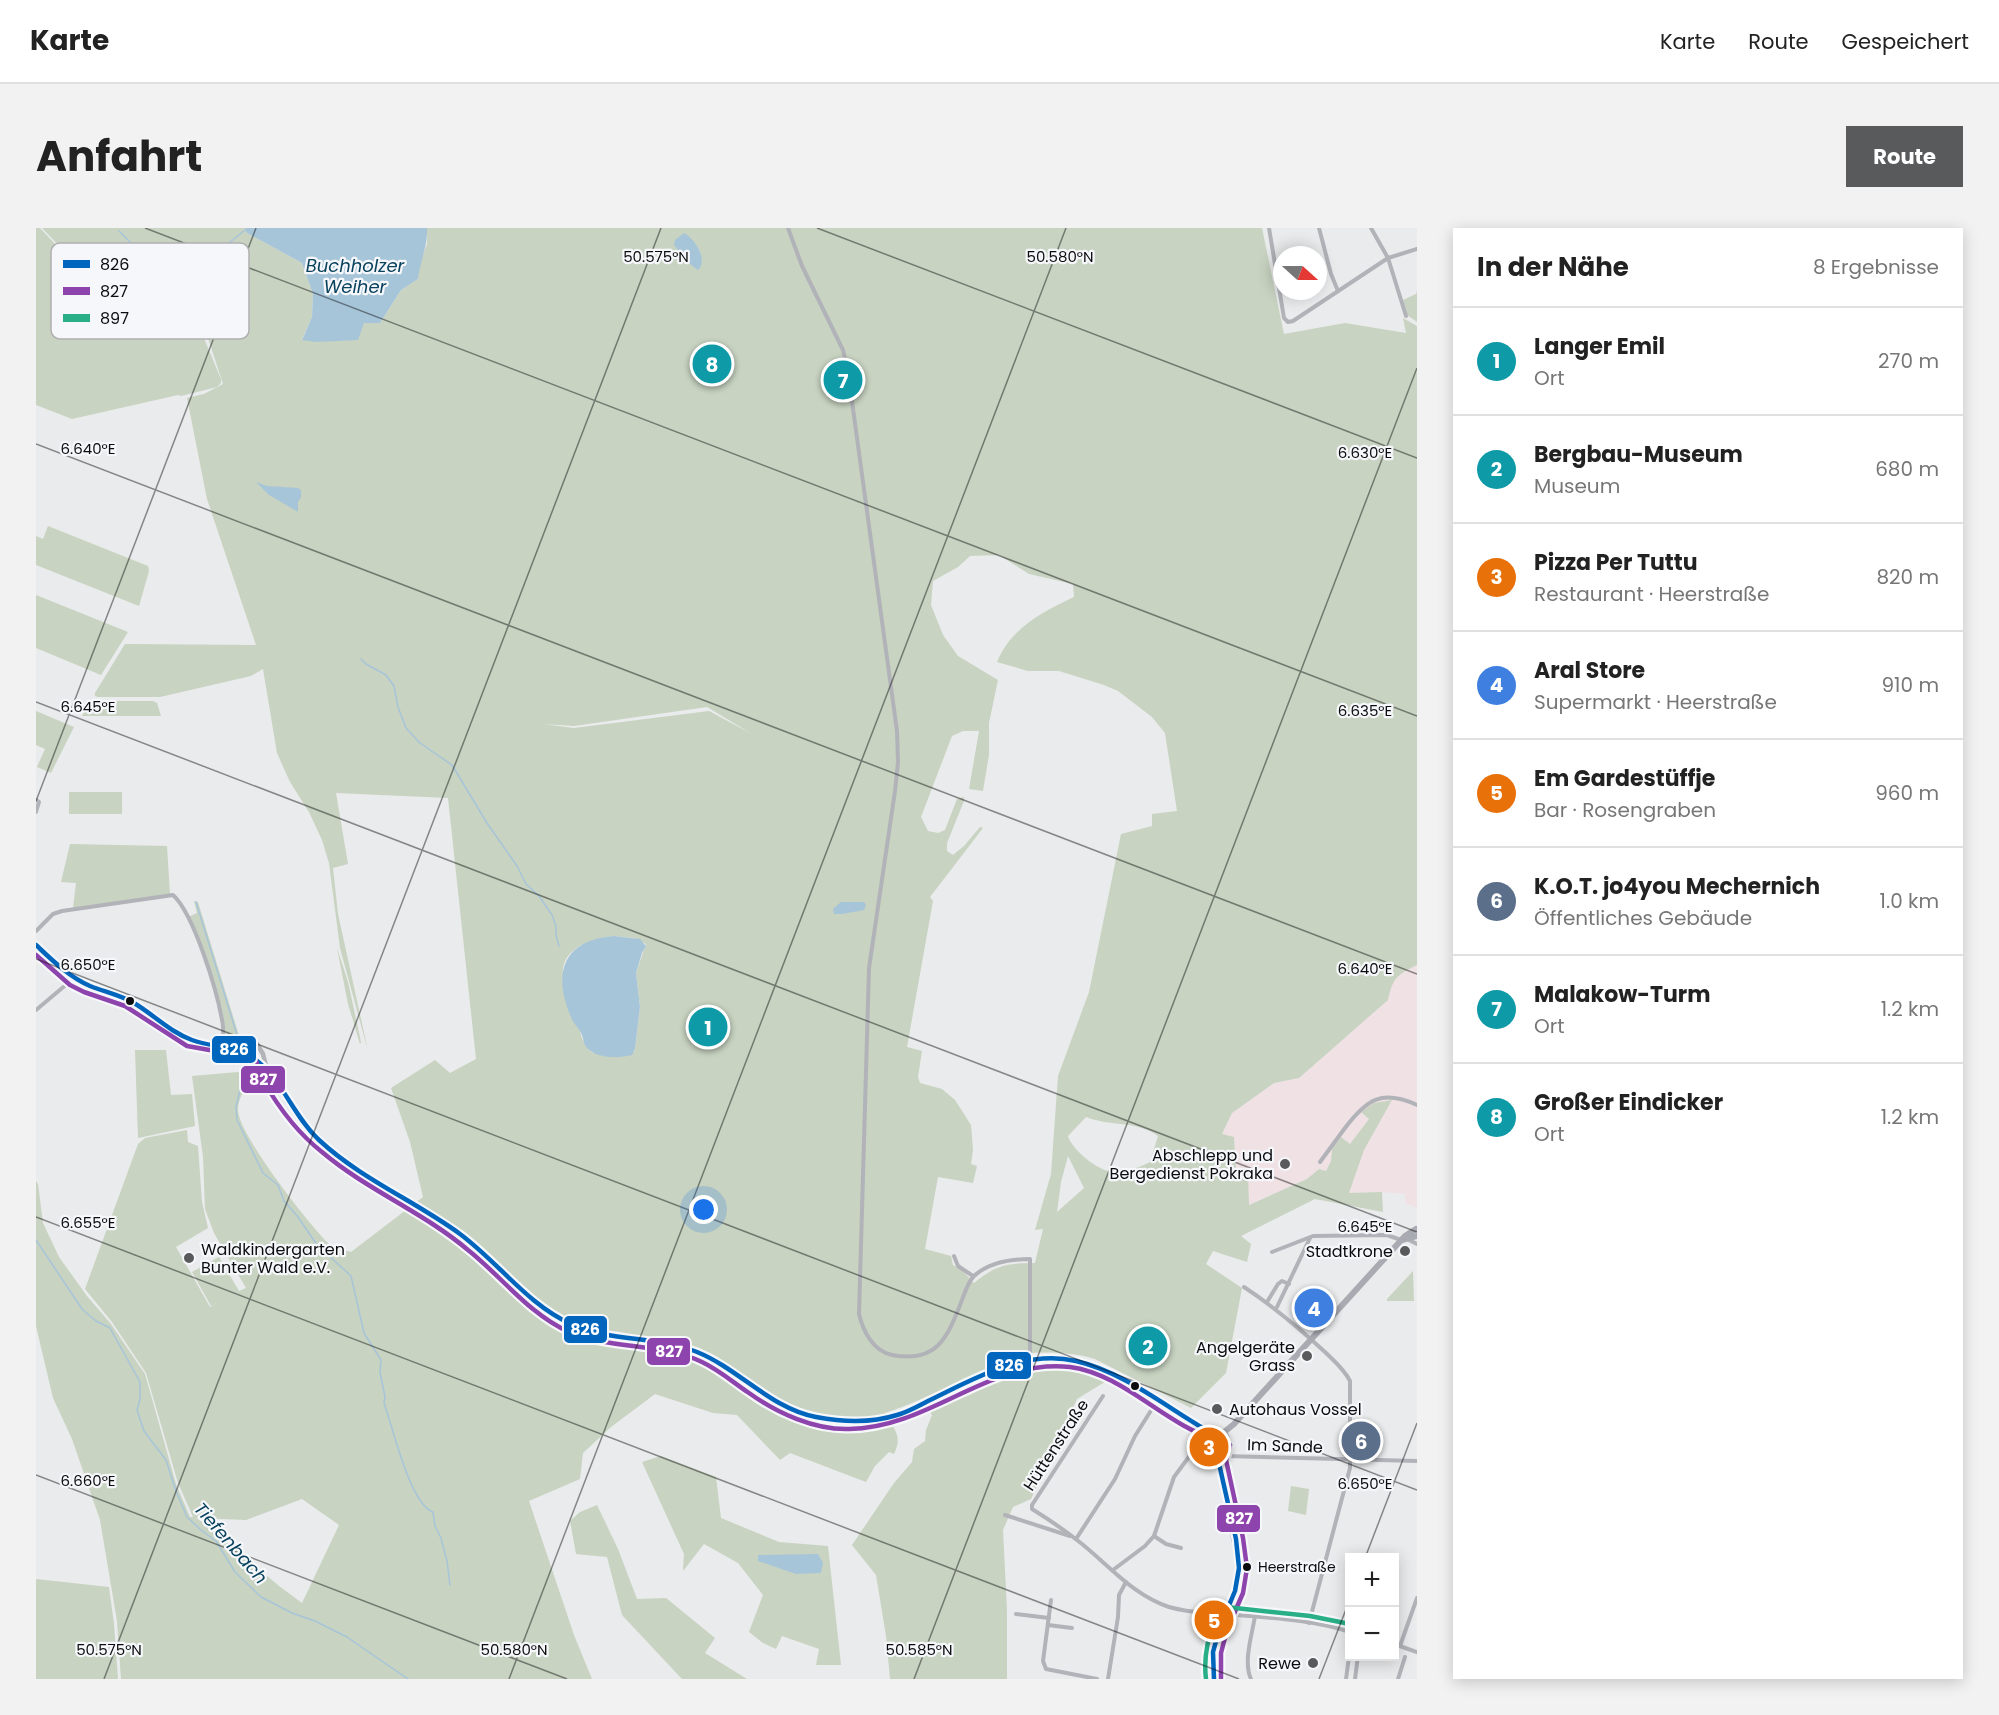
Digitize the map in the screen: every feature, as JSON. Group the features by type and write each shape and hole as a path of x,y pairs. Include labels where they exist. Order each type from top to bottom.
{"main road":[{"path":"1405,1240 1417,1235 1417,1228"},
{"path":"1214,1679 1212,1654 1216,1637 1236,1587 1240,1568 1221,1438 1417,1228"}],"street":[{"path":"788,228 802,266 843,350 848,372 897,731 898,762 895,791 869,968 859,1314 862,1327 869,1339 887,1354 911,1357 928,1353 941,1344 949,1332 973,1276 987,1267 1004,1261 1030,1259 1030,1360"},
{"path":"1269,228 1284,318 1288,322 1293,321 1388,258 1417,249"},
{"path":"1319,228 1338,291"},
{"path":"1371,228 1388,258 1406,316"},
{"path":"36,812 38,801"},
{"path":"36,931 53,914 62,911 173,895 182,906 204,954 223,1022 223,1044"},
{"path":"36,945 74,978 87,985 128,999 190,1039 223,1044 255,1059 261,1061 264,1059"},
{"path":"36,1010 74,978"},
{"path":"223,1044 244,1041 257,1044 267,1070"},
{"path":"241,1051 240,1045 244,1041"},
{"path":"255,1059 267,1070 315,1137 339,1156 458,1232 485,1253 530,1298 573,1325 695,1351 717,1362 764,1394 790,1408 810,1416 856,1421 899,1414 994,1369 1015,1362 1052,1358 1074,1360 1112,1375 1221,1438"},
{"path":"1320,1162 1353,1119 1370,1102 1378,1098 1398,1097 1417,1105"},
{"path":"1272,1252 1310,1237 1387,1235 1417,1244"},
{"path":"1276,1309 1310,1237"},
{"path":"954,1256 958,1266 973,1276"},
{"path":"1267,1302 1278,1284 1282,1281 1289,1284"},
{"path":"1244,1287 1276,1309 1312,1340 1345,1372 1350,1381 1350,1468 1310,1623"},
{"name":"Hüttenstraße","path":"1074,1538 1032,1509 1032,1505 1103,1396"},
{"path":"1074,1538 1115,1479 1135,1436 1157,1401"},
{"path":"1113,1570 1145,1546 1154,1536 1174,1477 1208,1431"},
{"name":"Im Sande","path":"1222,1457 1417,1461"},
{"path":"1005,1515 1074,1538 1148,1598 1168,1606 1188,1611 1310,1623 1345,1631"},
{"path":"1154,1536 1166,1544 1181,1548"},
{"path":"1108,1679 1119,1617 1119,1595 1126,1582"},
{"path":"1417,1598 1400,1646 1417,1652"},
{"path":"1051,1600 1043,1661 1046,1669 1097,1679"},
{"path":"1016,1614 1049,1618"},
{"path":"1251,1679 1248,1672 1255,1616"},
{"path":"1048,1624 1072,1628"},
{"path":"1398,1679 1405,1657"},
{"path":"1346,1679 1348,1661"},
{"path":"1355,1679 1357,1661"}],"shaded area":[{"path":"1417,965 1417,1208 1405,1203 1405,1194 1349,1193 1364,1150 1392,1100 1361,1112 1369,1119 1350,1144 1341,1138 1332,1149 1331,1161 1326,1171 1319,1169 1307,1179 1248,1205 1248,1174 1236,1170 1234,1137 1222,1135 1232,1113 1274,1083 1299,1078 1388,1000 1391,983 1399,974"}],"green space":[{"path":"36,228 40,228 54,243 51,243 51,339 204,339 221,379 217,387 72,419 36,405"},
{"path":"42,228 246,228 247,233 302,263 313,294 312,317 302,339 364,323 380,323 401,290 418,279 419,265 427,244 427,228 1262,228 1273,281 1273,300 1277,300 1284,334 1345,323 1406,333 1403,318 1417,326 1417,965 1405,971 1394,981 1388,1000 1299,1078 1274,1083 1232,1113 1222,1134 1234,1137 1236,1170 1248,1174 1249,1205 1307,1179 1319,1169 1326,1171 1331,1161 1332,1149 1341,1137 1350,1144 1369,1119 1361,1112 1374,1103 1392,1100 1364,1150 1349,1193 1382,1192 1383,1212 1315,1199 1241,1236 1251,1244 1247,1262 1213,1251 1206,1264 1242,1288 1226,1373 1191,1408 1095,1359 1055,1353 1015,1354 1012,1359 885,1413 896,1433 897,1448 894,1454 889,1452 875,1466 866,1482 790,1453 780,1460 737,1415 713,1413 655,1394 611,1427 583,1453 580,1479 529,1501 574,1635 592,1679 121,1679 117,1621 100,1520 72,1439 53,1398 36,1326 36,1181 43,1223 59,1257 111,1324 145,1374 176,1484 190,1517 193,1517 178,1483 146,1373 112,1322 85,1289 138,1144 145,1138 187,1130 188,1142 198,1146 202,1202 208,1228 176,1247 210,1307 220,1301 211,1306 192,1272 219,1257 239,1291 246,1288 214,1233 205,1209 203,1157 192,1076 238,1072 242,1074 244,1062 237,1054 258,1069 240,1099 238,1110 241,1122 276,1179 320,1234 331,1246 351,1252 423,1197 410,1142 391,1088 435,1060 450,1073 476,1059 448,798 336,793 348,864 333,868 338,914 368,1051 340,948 329,863 322,840 309,812 290,782 277,753 263,669 251,676 160,697 95,696 125,644 256,645 207,499 187,398 204,394 223,384 208,339 249,339 249,243 56,243","holes":["711,350 726,369 722,376 699,357","999,555 1029,574 1073,584 1074,597 1039,615 1019,630 1003,650 997,662 1028,671 1059,671 1104,685 1118,691 1152,717 1165,733 1177,811 1152,814 1152,826 1121,834 1089,992 1058,1076 1051,1174 1035,1230 1043,1229 1035,1263 1003,1266 989,1272 974,1283 963,1271 953,1265 951,1256 925,1249 938,1177 973,1183 977,1166 971,1164 973,1150 971,1125 955,1100 942,1089 920,1083 918,1077 922,1051 907,1047 933,901 930,897 983,828 980,827 953,855 947,851 947,843 964,797 957,799 945,830 938,833 928,831 921,817 952,736 963,731 979,731 969,789 983,791 989,755 989,723 998,680 958,656 943,635 931,605 933,581 958,567 970,556","707,707 752,734 709,711 574,728 543,724 574,726","614,936 634,938 646,944 636,973 640,1007 634,1052 593,1053 586,1046 582,1036 565,985 564,966 573,951 588,942","1086,1117 1141,1128 1158,1136 1150,1162 1119,1172 1108,1171 1094,1164 1080,1154 1068,1136","1068,1156 1084,1188 1057,1212 1061,1182","302,1499 339,1525 302,1603 196,1518 246,1520"]},
{"path":"1417,291 1417,322 1407,315 1403,300 1416,294"},
{"path":"48,526 148,566 149,571 139,606 36,565 36,536 43,539"},
{"path":"36,595 128,632 101,675 36,648"},
{"path":"90,701 153,701 157,703 161,716 82,716"},
{"path":"36,711 74,727 51,773 37,767 45,749 36,745"},
{"path":"69,792 122,792 122,814 69,814"},
{"path":"70,844 167,846 170,894 73,908 76,883 61,882"},
{"path":"194,901 198,902 240,1039 227,1042 224,1022 205,954 188,917 197,913"},
{"path":"337,948 348,982 360,1044 348,1004"},
{"path":"135,1050 166,1050 171,1095 192,1094 195,1126 138,1138"},
{"path":"1413,1271 1414,1301 1387,1301 1387,1299"},
{"path":"1066,1366 1088,1371 1108,1380 1077,1399 1031,1499 1013,1507 1003,1530 1007,1610 1007,1679 890,1679 876,1575 852,1545 894,1483 912,1462 914,1449 925,1441 926,1430 932,1415 928,1409 1006,1373 1027,1368"},
{"path":"661,1456 716,1477 721,1518 779,1542 828,1546 841,1665 816,1665 819,1649 782,1636 776,1649 763,1643 749,1632 763,1595 738,1563 704,1544 683,1571 684,1554 642,1462"},
{"path":"1291,1486 1309,1489 1306,1515 1288,1511"},
{"path":"597,1505 618,1549 637,1599 666,1598 715,1638 705,1653 747,1679 682,1679 622,1615 607,1557 576,1554 570,1521 580,1512"},
{"path":"36,1579 109,1587 118,1679 36,1679"}],"water":[{"name":"Buchholzer Weiher","path":"246,228 427,228 427,235 418,279 401,290 380,323 364,323 358,340 316,342 302,340 312,317 313,294 302,263 247,233"},
{"path":"684,233 696,244 701,255 701,266 698,270 674,245 675,240"},
{"path":"712,350 718,351 726,359 726,371 718,379 712,380 706,379 698,371 697,365 698,359 706,351"},
{"path":"256,482 267,486 301,490 298,512 269,495"},
{"path":"841,902 864,902 866,905 864,910 834,914 833,909"},
{"path":"614,936 640,939 646,946 636,973 640,1007 635,1049 632,1055 615,1057 597,1055 586,1047 571,1017 565,1001 563,986 566,962 573,952 583,944"},
{"path":"818,1554 823,1563 821,1573 796,1574 758,1561 758,1555"}],"waterway":[{"path":"229,243 245,230"},
{"path":"119,231 131,243"},
{"path":"361,659 386,675 394,686 398,707 406,728 420,743 452,765 487,823 517,866 526,884 539,896 552,915 559,946"},
{"path":"196,902 238,1038"},
{"path":"241,1057 246,1065 236,1107 237,1120 263,1173 278,1185 284,1201 317,1245 351,1276 364,1333 381,1360 380,1372 384,1403 397,1446 417,1495 433,1512 435,1526 447,1561 450,1585"},
{"name":"Tiefenbach","path":"36,1240 82,1309 96,1321 110,1328 140,1382 140,1399 137,1410 144,1431 166,1460 187,1517 216,1541 235,1572 261,1597 347,1637 408,1679"}],"transit line":[{"name":"826","path":"36,945 75,978 134,1003 184,1037 249,1055 274,1078 310,1131 335,1154 460,1234 541,1306 571,1324 602,1334 666,1343 697,1352 727,1368 784,1405 816,1417 836,1420 857,1421 901,1414 999,1368 1018,1363 1056,1358 1076,1361 1094,1366 1128,1382 1208,1431 1215,1438"},
{"name":"827","path":"36,955 70,985 125,1006 187,1046 215,1051 244,1049 252,1051 264,1082 276,1101 297,1129 314,1145 357,1178 451,1236 528,1305 569,1332 585,1338 653,1348 686,1356 714,1369 772,1407 796,1419 823,1427 849,1429 879,1426 907,1418 986,1382 1013,1373 1041,1367 1070,1367 1109,1379 1180,1424 1217,1440"},
{"name":"826","path":"1214,1679 1213,1652 1220,1627 1235,1591 1239,1568 1236,1539 1218,1459 1223,1443"},
{"name":"827","path":"1221,1678 1221,1653 1227,1630 1243,1593 1247,1568 1226,1460 1230,1445"},
{"name":"897","path":"1226,1607 1310,1616 1345,1623"},
{"name":"897","path":"1206,1679 1205,1661 1218,1611"}],"place":[{"name":"Großer Eindicker","path":"712,364"},
{"name":"Malakow-Turm","path":"843,380"},
{"name":"Langer Emil","path":"708,1027"},
{"name":"Abschlepp und Bergedienst Pokraka","path":"1285,1164"},
{"name":"Stadtkrone","path":"1405,1251"},
{"name":"Waldkindergarten Bunter Wald e.V.","path":"189,1258"},
{"name":"Aral Store","path":"1314,1308"},
{"name":"Bergbau-Museum","path":"1148,1346"},
{"name":"Angelgeräte Grass","path":"1307,1356"},
{"name":"Autohaus Vossel","path":"1217,1409"},
{"name":"K.O.T. jo4you Mechernich","path":"1361,1441"},
{"name":"Pizza Per Tuttu","path":"1209,1447"},
{"name":"Heerstraße","path":"1247,1567"},
{"name":"Em Gardestüffje","path":"1214,1620"},
{"name":"Rewe","path":"1313,1663"}]}
